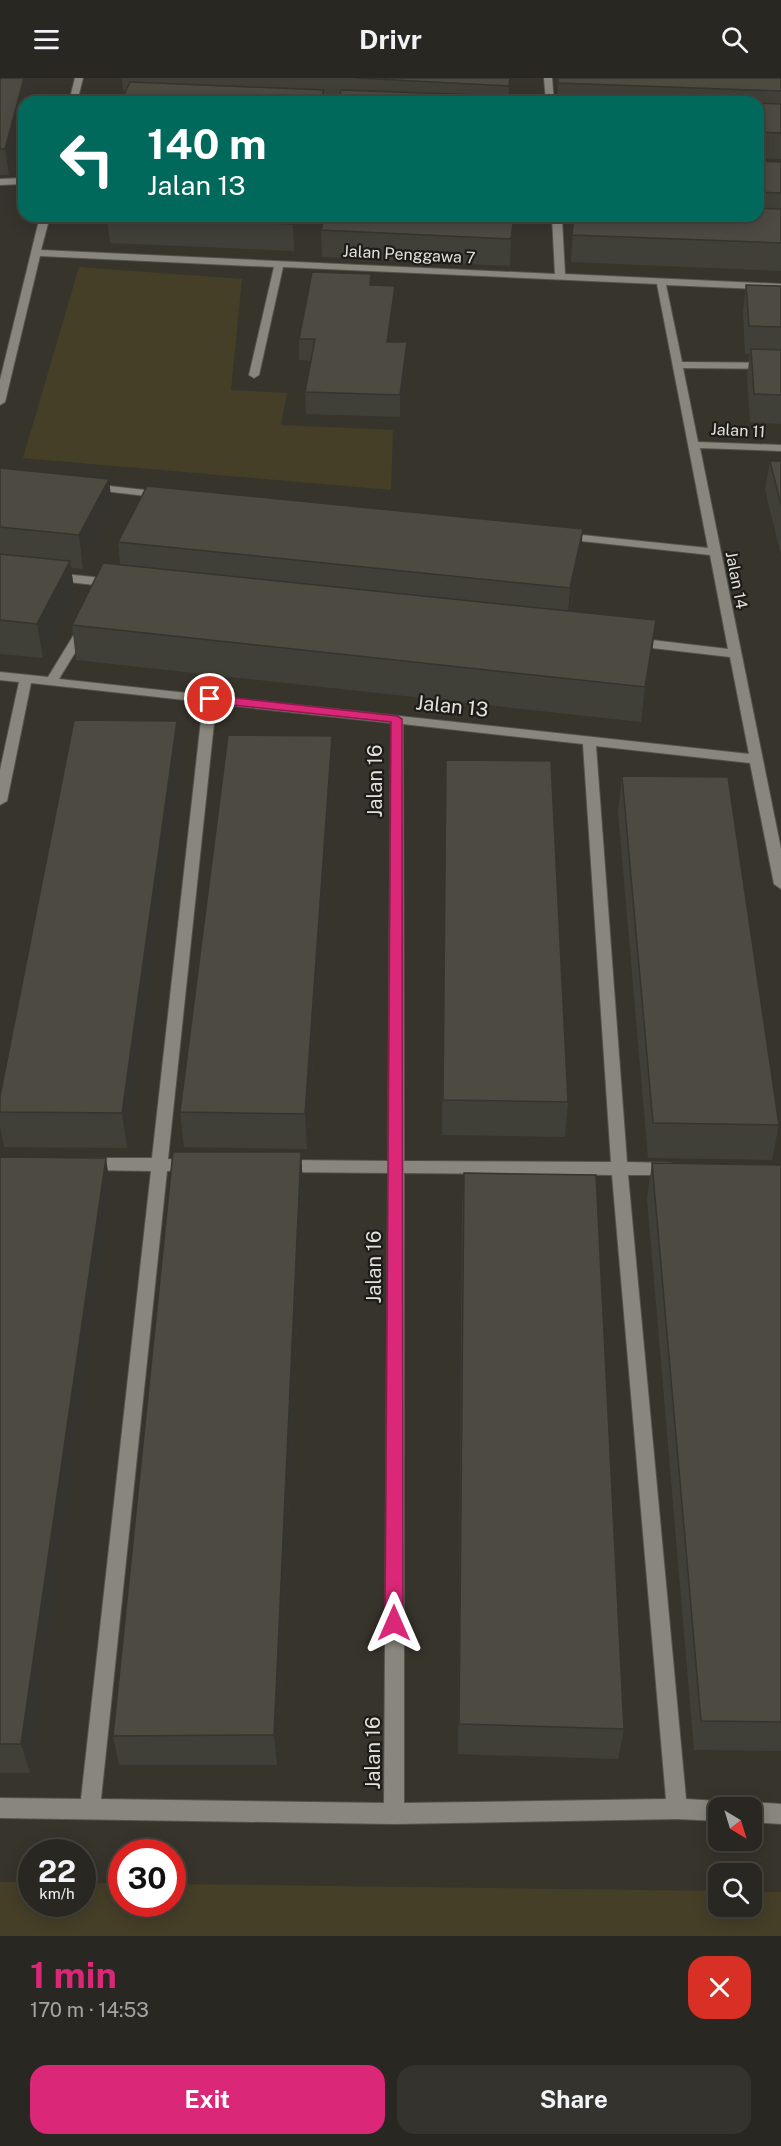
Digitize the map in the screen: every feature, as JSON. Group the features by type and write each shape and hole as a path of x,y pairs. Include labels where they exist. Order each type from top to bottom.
{"street":[{"path":"74,96 79,78"},
{"path":"548,78 550,96"},
{"path":"0,182 18,181"},
{"path":"0,402 44,222"},
{"path":"557,222 560,276"},
{"name":"Jalan Penggawa 7","path":"36,253 781,287"},
{"path":"254,375 279,264"},
{"name":"Jalan 14","path":"661,282 781,884"},
{"path":"678,365 781,366"},
{"name":"Jalan 11","path":"694,445 781,448"},
{"path":"82,486 166,499"},
{"path":"551,535 715,552"},
{"path":"44,576 114,584"},
{"path":"51,682 93,613"},
{"path":"618,640 735,654"},
{"name":"Jalan 13","path":"0,676 756,759"},
{"path":"0,800 26,679"},
{"path":"90,1809 210,699"},
{"name":"Jalan 16","path":"394,1814 397,719"},
{"path":"588,741 619,1168 677,1809"},
{"path":"68,1164 206,1165"},
{"path":"265,1166 688,1169"},
{"path":"0,1808 394,1814 677,1809 708,1811"},
{"path":"762,1813 781,1814"}],"shaded area":[{"path":"79,267 242,279 231,390 287,393 281,425 393,430 391,490 23,458"},
{"path":"0,1882 18,1882 18,1917 96,1917 96,1883 108,1883 108,1917 186,1917 186,1884 708,1891 708,1917 762,1917 762,1892 781,1892 781,1936 0,1936"}],"building":[{"path":"0,78 24,78 5,149 0,149"},
{"path":"357,78 510,78 509,86"},
{"path":"558,78 781,78 781,91 558,83"},
{"path":"130,82 324,90 322,96 124,96"},
{"path":"341,90 510,96 340,96"},
{"path":"764,103 781,104 781,133 764,132"},
{"path":"764,161 781,162 781,193 764,192"},
{"path":"764,208 781,209 781,243 572,235 573,222 764,222"},
{"path":"246,222 294,222 293,224"},
{"path":"323,222 513,222 511,239 321,230"},
{"path":"312,272 371,274 370,285 395,286 387,342 407,342 400,395 305,392 315,339 299,339"},
{"path":"746,285 781,286 781,327 749,326"},
{"path":"751,349 781,350 781,395 754,394"},
{"path":"770,461 781,461 781,505"},
{"path":"0,468 109,479 79,535 0,527"},
{"path":"147,486 583,529 570,588 118,542"},
{"path":"0,554 70,561 37,624 0,620"},
{"path":"103,563 656,620 645,687 72,625"},
{"path":"74,720 177,721 122,1113 0,1112 0,1096"},
{"path":"228,735 332,736 305,1114 180,1112"},
{"path":"446,760 551,761 568,1102 443,1100"},
{"path":"622,776 728,777 779,1125 653,1123"},
{"path":"173,1152 301,1152 274,1735 113,1736"},
{"path":"0,1157 106,1158 21,1744 0,1744"},
{"path":"652,1163 781,1165 781,1722 701,1721"},
{"path":"464,1173 596,1175 624,1729 459,1724"}],"route":[{"path":"210,699 397,719 394,1623"}]}
